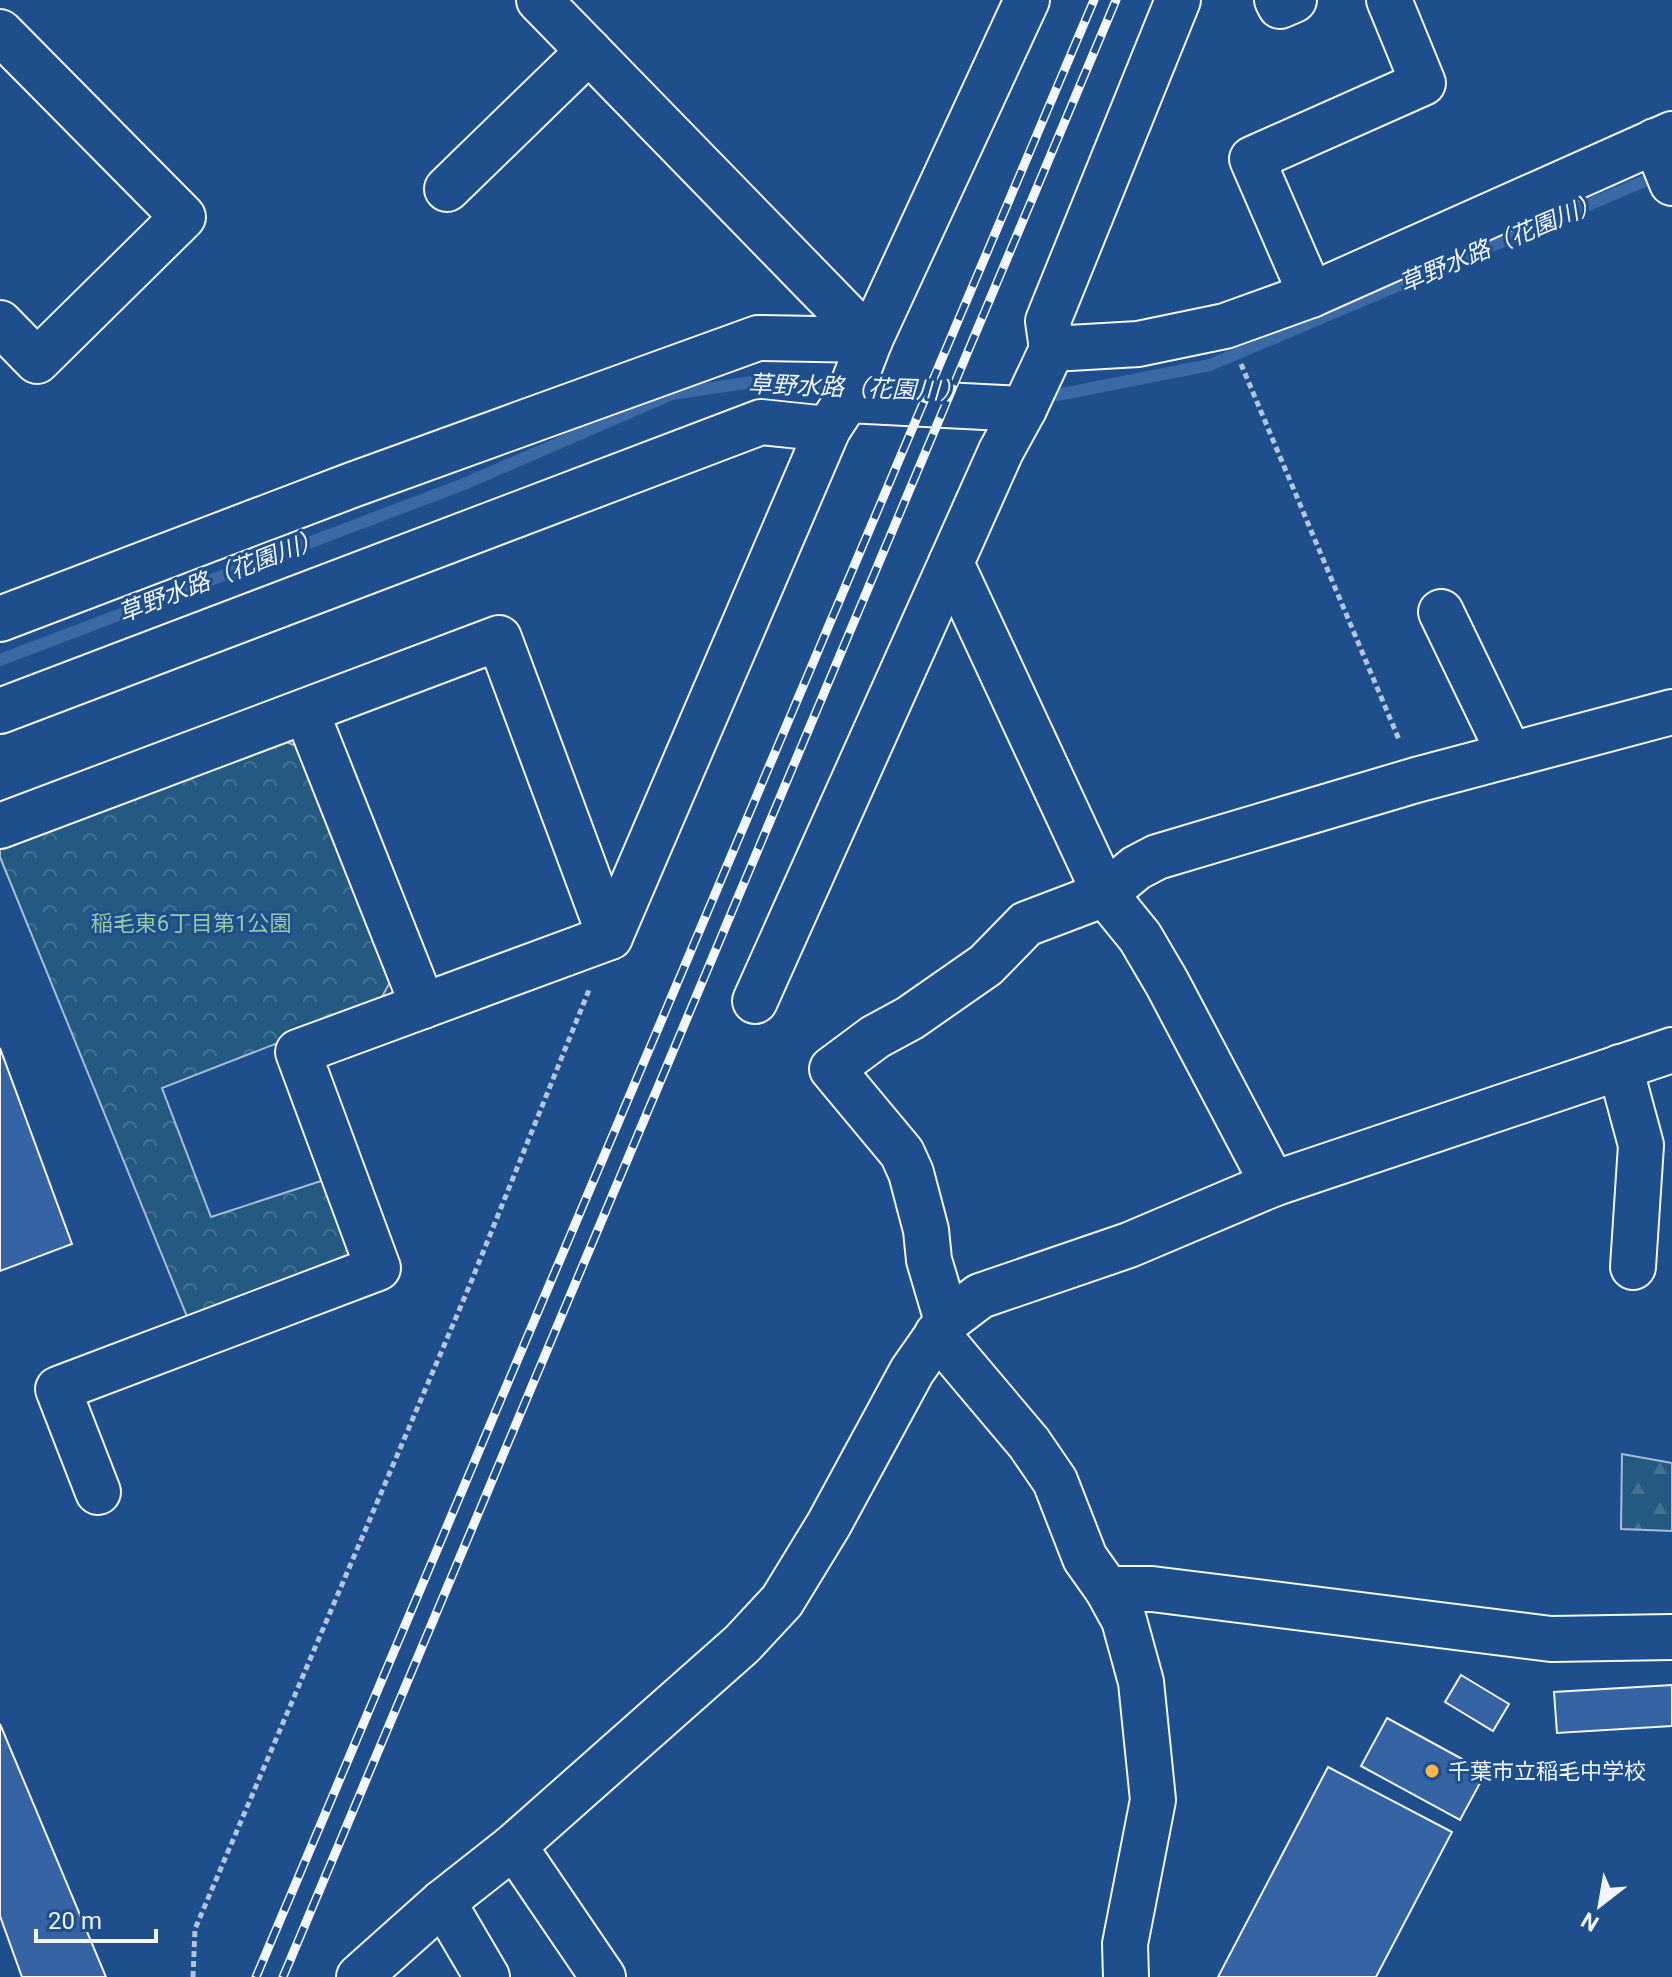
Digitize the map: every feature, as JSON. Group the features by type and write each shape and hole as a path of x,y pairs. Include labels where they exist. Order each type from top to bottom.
{"street":[{"path":"539,0 870,340"},
{"path":"98,1492 58,1389 378,1268 298,1052 610,937 837,414 1027,0"},
{"path":"755,1001 1001,451 1052,349 1048,321 1178,0"},
{"path":"1277,0 1280,6 1294,0"},
{"path":"1311,295 1252,159 1423,83 1389,0"},
{"path":"0,32 183,217 37,361 0,323"},
{"path":"447,189 589,51"},
{"path":"1052,349 1138,344 1225,326 1311,295 1663,138 1672,183"},
{"path":"0,619 352,485 758,338 870,340"},
{"path":"0,711 761,422 837,414 1024,409"},
{"path":"951,563 1105,894 1140,937 1167,983 1273,1184"},
{"path":"1441,612 1510,755"},
{"path":"0,826 499,638 610,937"},
{"path":"306,711 423,1006"},
{"path":"1126,1977 1125,1944 1153,1800 1141,1682 1124,1620 1085,1558 1047,1468 942,1328 926,1230 911,1173 902,1153 832,1069 875,1037 910,1018 986,965 1026,924 1105,894 1136,868 1157,857 1416,780 1672,712"},
{"path":"359,1977 443,1902 514,1846 742,1644 782,1601 829,1524 912,1371 942,1328 980,1296 1129,1245 1273,1184 1672,1050"},
{"path":"1620,1067 1641,1145 1633,1267"},
{"path":"1107,1589 1152,1589 1551,1639 1672,1637"},
{"path":"514,1846 603,1977"},
{"path":"443,1902 487,1977"}],"path":[{"path":"1247,379 1416,780"},
{"path":"193,1977 195,1929 469,1287 610,937"}],"green space":[{"name":"稲毛東6丁目第1公園","path":"284,741 304,749 393,977 378,1004 162,1088 211,1217 327,1179 354,1249 352,1262 188,1319 0,857 0,837"},
{"path":"1622,1454 1672,1463 1672,1531 1621,1529"}],"building":[{"path":"0,1048 72,1244 0,1271"},
{"path":"1461,1675 1509,1704 1493,1731 1445,1702"},
{"path":"1672,1685 1672,1726 1557,1733 1554,1692"},
{"path":"1387,1718 1486,1772 1460,1820 1361,1766"},
{"path":"0,1724 106,1977 22,1977 0,1916"},
{"path":"1328,1767 1452,1832 1376,1977 1218,1977"}],"waterway":[{"name":"草野水路（花園川）","path":"1039,394 1057,395 1210,365 1659,175"},
{"name":"草野水路（花園川）","path":"0,660 464,484 672,394 752,382 845,386"}],"railway":[{"path":"256,1977 1094,0"},
{"path":"283,1977 1116,0"}],"place":[{"name":"千葉市立稲毛中学校","path":"1432,1771"}]}
